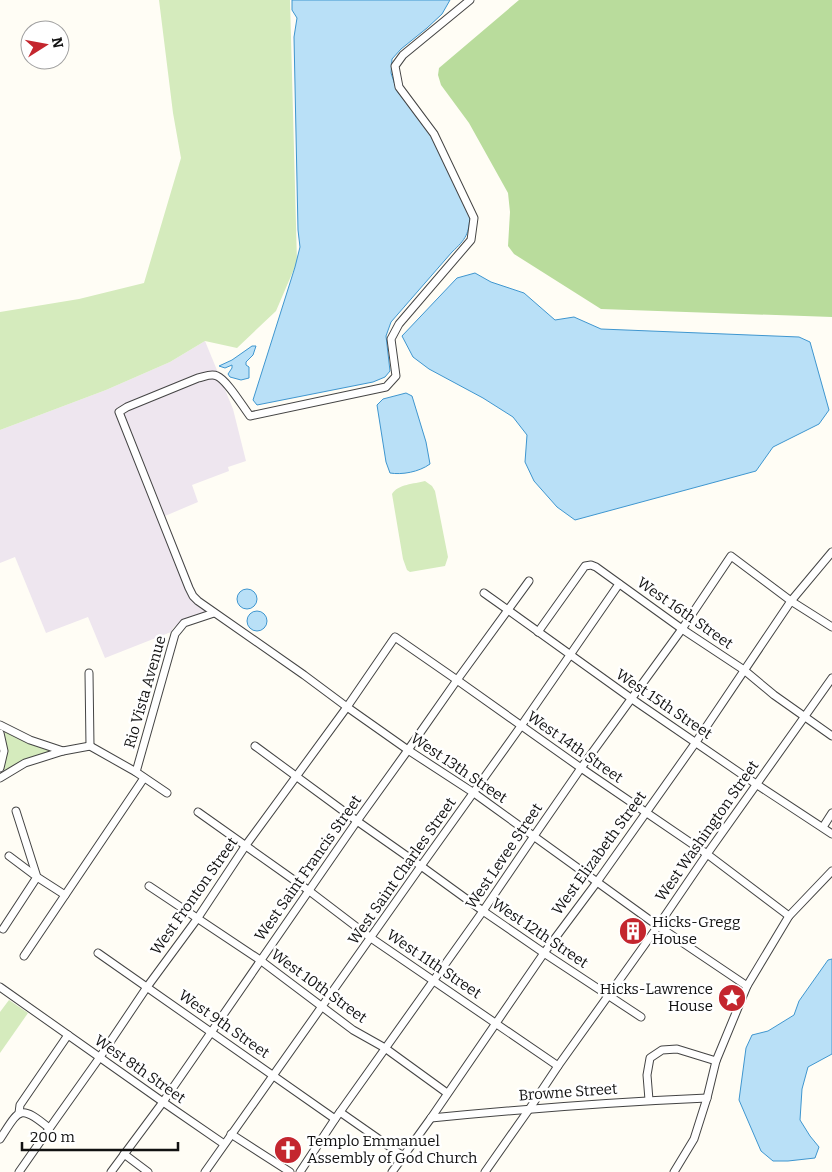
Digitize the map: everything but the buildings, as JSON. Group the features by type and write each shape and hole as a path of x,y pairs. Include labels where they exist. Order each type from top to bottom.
{"street":[{"name":"West 13th Street","path":"470,0 403,55 395,66 399,87 434,134 474,218 472,240 399,324 391,339 396,376 386,387 250,416 224,381 217,376 210,375 198,378 119,412 193,596 214,613 408,750 474,793 658,926 747,986"},
{"name":"West Elizabeth Street","path":"392,1172 544,953 597,882 696,742 791,602 832,552"},
{"name":"West Levee Street","path":"300,1172 335,1119 483,911 581,768 682,629 731,556 791,602"},
{"name":"West 16th Street","path":"538,632 585,566 591,565 744,670 832,736"},
{"name":"West Saint Francis Street","path":"111,1172 163,1102 308,890 529,581"},
{"name":"West Saint Charles Street","path":"205,1172 474,793 619,584"},
{"name":"West 15th Street","path":"484,593 632,699 832,834"},
{"path":"791,602 832,627"},
{"name":"Rio Vista Avenue","path":"136,772 175,634 184,623 214,613"},
{"name":"West 14th Street","path":"395,637 707,854 788,916"},
{"name":"West Fronton Street","path":"19,1172 100,1058 147,987 197,919 246,845 347,707 395,637"},
{"path":"89,673 90,746"},
{"name":"West Washington Street","path":"485,1172 832,678"},
{"path":"0,725 30,740 63,751"},
{"path":"0,733 4,751 0,768"},
{"path":"0,778 25,763 63,751 90,746 136,772 167,793"},
{"name":"West 12th Street","path":"255,746 483,911 641,1017"},
{"path":"24,956 144,778"},
{"path":"3,928 36,877 16,811"},
{"name":"West 11th Street","path":"198,812 308,890 371,938 558,1066"},
{"path":"823,827 832,813"},
{"path":"9,856 36,877 65,895"},
{"path":"674,1172 694,1139 707,1098 716,1060 747,986 788,916 832,871"},
{"name":"West 10th Street","path":"149,886 260,960 353,1030 385,1048 447,1093"},
{"name":"West 9th Street","path":"98,952 335,1119"},
{"name":"West 8th Street","path":"0,987 224,1144"},
{"path":"19,1113 20,1105 68,1035"},
{"path":"649,1100 648,1075 650,1058 662,1050 677,1049 716,1060"},
{"name":"Browne Street","path":"431,1118 530,1108 707,1098"},
{"path":"0,1139 16,1114 22,1112 49,1128"},
{"path":"340,1112 403,1156"},
{"path":"231,1134 290,1172"},
{"path":"124,1154 148,1172"}],"shaded area":[{"path":"205,341 233,409 246,461 228,467 229,471 192,485 198,502 165,516 196,593 217,609 174,627 171,632 105,658 88,617 46,633 15,557 0,563 0,430 106,390 170,362"}],"green space":[{"path":"159,0 290,0 297,262 276,311 237,348 205,341 170,362 106,390 0,430 0,312 79,299 144,283 181,158 173,113"},
{"path":"519,0 832,0 832,317 601,309 514,254 508,246 510,212 508,193 469,123 441,85 438,75 439,68"},
{"path":"425,481 435,491 448,557 445,566 410,572 407,570 403,559 392,494 402,486"},
{"path":"4,730 31,744 48,749 48,752 4,771 7,751"},
{"path":"9,1000 28,1013 0,1053 0,1012"}],"water":[{"path":"292,0 450,0 442,14 392,59 391,73 397,91 431,134 470,215 470,222 464,240 391,322 386,336 390,371 385,377 373,382 257,405 253,400 300,247 298,230 294,37 297,18 292,10"},
{"path":"475,273 491,282 524,293 555,320 574,317 601,329 799,337 810,342 829,410 819,424 773,447 756,471 575,520 557,507 534,481 525,462 527,435 513,417 483,398 429,369 413,357 402,336 457,278"},
{"path":"252,346 256,346 253,355 246,362 246,365 249,367 249,378 241,380 230,377 228,374 232,365 225,368 219,366 232,360"},
{"path":"406,393 412,396 426,442 430,464 410,472 390,473 386,462 377,405 383,399"},
{"path":"243,589 251,589 257,595 257,603 251,609 243,609 237,603 237,595"},
{"path":"253,611 261,611 267,617 267,625 261,631 253,631 247,625 247,617"},
{"path":"832,959 832,1054 808,1067 802,1089 800,1120 819,1147 815,1158 773,1161 761,1151 739,1100 746,1048 752,1035 768,1031 794,1015 799,1001 828,960"}],"place":[{"name":"Hicks-Gregg House","path":"633,931"},
{"name":"Hicks-Lawrence House","path":"732,998"},
{"name":"Templo Emmanuel Assembly of God Church","path":"288,1150"}]}
